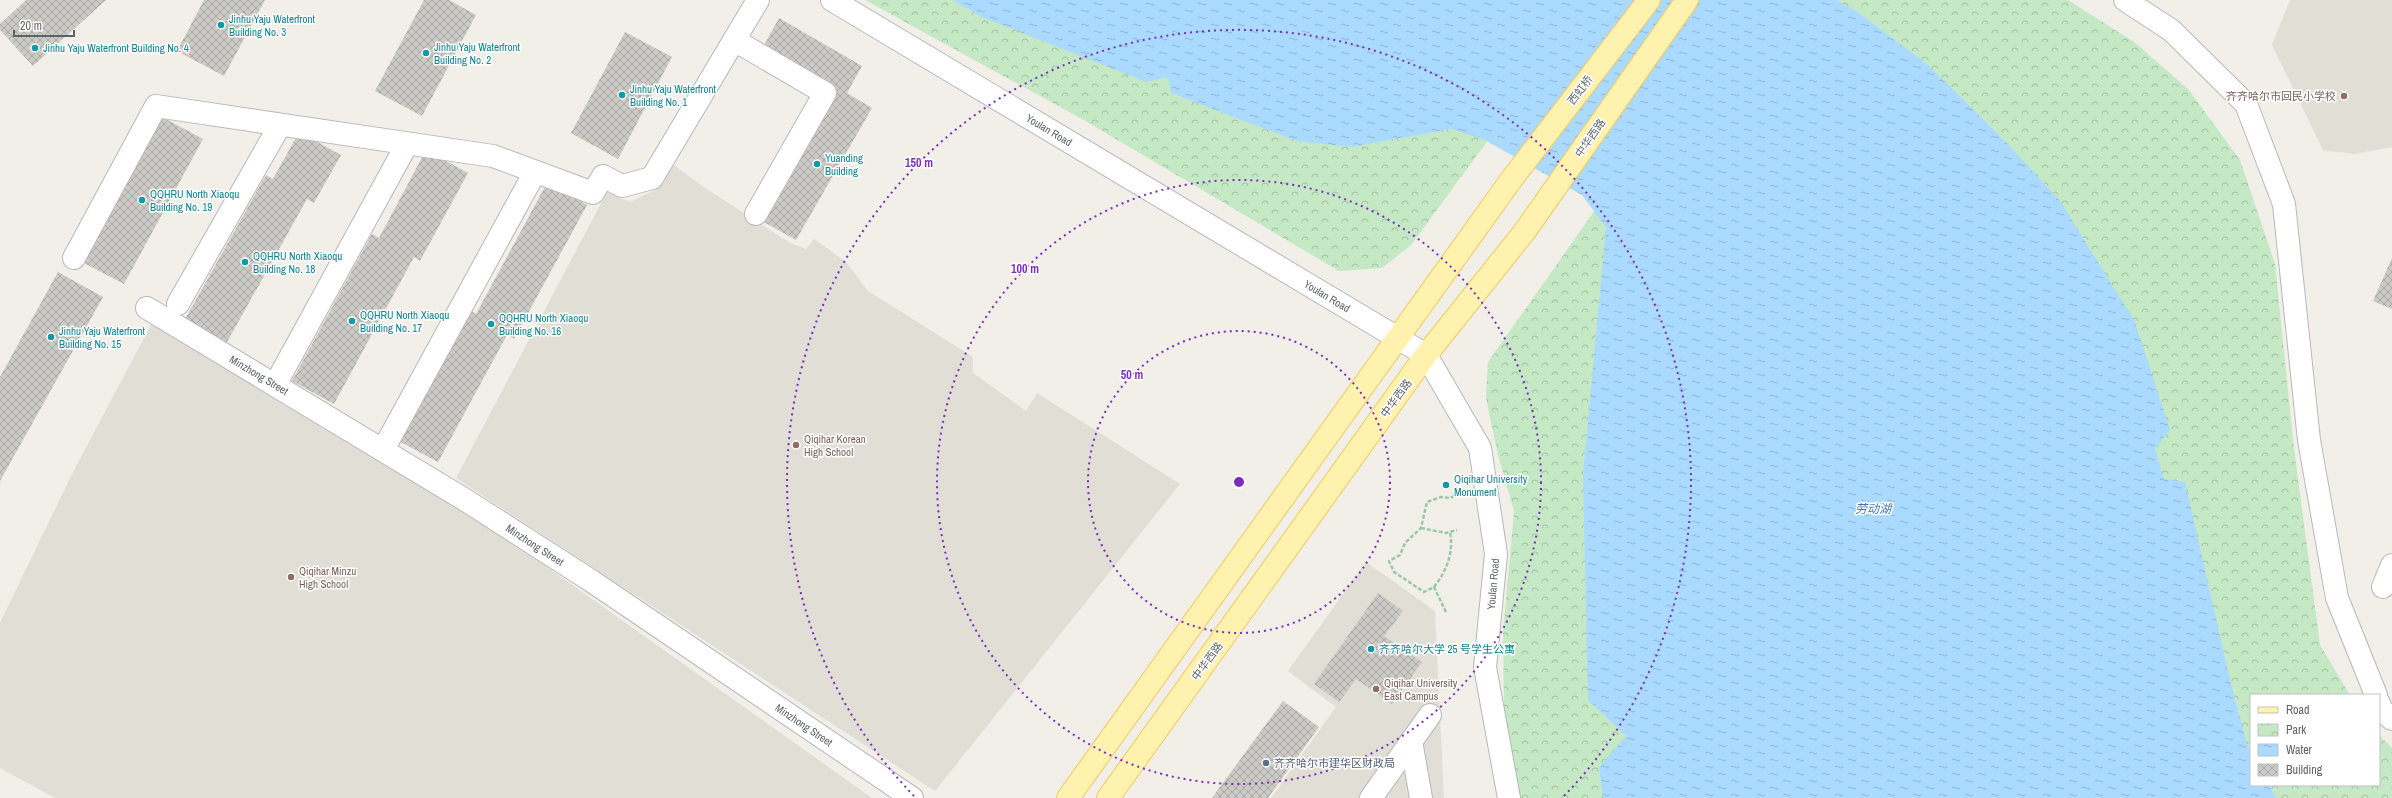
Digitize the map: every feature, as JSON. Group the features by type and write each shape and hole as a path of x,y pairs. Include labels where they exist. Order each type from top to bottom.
{"main road":[{"name":"西虹桥","path":"1398,338 1511,180 1649,0"},
{"name":"中华西路","path":"1108,798 1426,355 1525,231 1687,0"},
{"path":"1068,798 1398,338"}],"street":[{"path":"74,258 156,106 493,156 593,193 602,176 622,186 652,178 758,0"},
{"name":"Youlan Road","path":"832,0 1426,355 1480,448 1496,554 1485,667 1508,798"},
{"path":"2125,0 2171,30 2246,104 2284,204 2309,440 2337,598 2376,694"},
{"path":"734,40 825,93 756,214"},
{"path":"178,304 280,125"},
{"path":"275,385 407,144"},
{"path":"383,450 535,172"},
{"name":"Minzhong Street","path":"147,308 467,500 590,580 912,798"},
{"path":"2383,587 2392,565"},
{"path":"2380,706 2381,709 2392,719"},
{"path":"1371,798 1430,715"},
{"path":"1411,741 1421,798"}],"path":[{"path":"1450,532 1452,541 1448,562 1443,576 1434,588 1424,592 1394,572 1389,561 1400,556 1405,543 1421,528 1426,502 1441,497 1450,498 1456,495"},
{"path":"1421,528 1446,533 1457,530"},
{"path":"1434,588 1446,612"}],"shaded area":[{"name":"齐齐哈尔市回民小学校","path":"2290,0 2392,0 2392,147 2354,154 2323,150 2272,45"},
{"name":"Qiqihar Korean High School","path":"674,165 702,186 790,243 806,249 814,239 846,262 868,291 973,357 973,373 1026,411 1037,393 1180,484 935,791 456,478 607,192 630,202 659,188"},
{"name":"Qiqihar Minzu High School","path":"152,323 495,530 872,798 55,798 0,768 0,623 72,474"},
{"name":"Qiqihar University East Campus","path":"1366,562 1435,611 1444,798 1271,798 1336,707 1288,671"}],"green space":[{"path":"865,0 1591,0 1411,245 1382,268 1339,271 1082,119"},
{"name":"劳动湖","path":"1743,0 2068,0 2134,42 2188,89 2240,160 2275,264 2294,449 2320,645 2349,694 2250,694 2250,786 2380,786 2380,736 2392,748 2392,798 1518,798 1504,709 1503,633 1514,511 1498,455 1486,398 1488,362"}],"water":[{"name":"劳动湖","path":"953,0 1837,0 1856,11 1928,65 2004,140 2060,201 2135,322 2170,430 2155,449 2164,479 2185,482 2230,680 2247,744 2250,750 2250,786 2270,786 2276,798 1603,798 1599,767 1626,736 1588,700 1583,475 1606,227 1582,195 1483,139 1451,129 1350,147 1297,141 1171,93 1168,77 1146,82 982,17"}],"building":[{"name":"Jinhu Yaju Waterfront Building No. 4","path":"26,0 106,0 33,66 0,30 0,24"},
{"name":"Jinhu Yaju Waterfront Building No. 3","path":"204,0 265,0 224,76 177,51"},
{"name":"Jinhu Yaju Waterfront Building No. 2","path":"424,0 449,0 476,15 422,116 375,91"},
{"name":"Yuanding Building","path":"779,18 862,66 847,93 872,108 796,240 762,221 837,92 762,49"},
{"name":"Jinhu Yaju Waterfront Building No. 1","path":"625,32 672,57 618,159 571,133"},
{"name":"QQHRU North Xiaoqu Building No. 19","path":"160,116 203,139 124,284 82,262"},
{"name":"QQHRU North Xiaoqu Building No. 18","path":"299,132 341,155 314,203 307,199 226,344 184,321 266,175 273,179"},
{"name":"QQHRU North Xiaoqu Building No. 17","path":"426,150 468,173 420,261 414,257 334,404 292,381 372,234 379,238"},
{"name":"QQHRU North Xiaoqu Building No. 16","path":"547,183 587,205 514,339 507,335 438,462 397,440 468,309 476,314"},
{"path":"2392,258 2392,309 2373,301"},
{"name":"Jinhu Yaju Waterfront Building No. 15","path":"58,272 103,297 0,481 0,377"},
{"name":"齐齐哈尔大学 25 号学生公寓","path":"1378,593 1403,611 1384,636 1422,662 1392,704 1356,679 1339,702 1314,684"},
{"name":"齐齐哈尔市建华区财政局","path":"1283,701 1319,727 1268,798 1212,798"}],"place":[{"name":"Jinhu Yaju Waterfront Building No. 3","path":"221,25"},
{"name":"Jinhu Yaju Waterfront Building No. 4","path":"35,48"},
{"name":"Jinhu Yaju Waterfront Building No. 2","path":"426,53"},
{"name":"Jinhu Yaju Waterfront Building No. 1","path":"622,95"},
{"name":"齐齐哈尔市回民小学校","path":"2344,96"},
{"name":"Yuanding Building","path":"817,164"},
{"name":"QQHRU North Xiaoqu Building No. 19","path":"142,200"},
{"name":"QQHRU North Xiaoqu Building No. 18","path":"245,262"},
{"name":"QQHRU North Xiaoqu Building No. 17","path":"352,321"},
{"name":"QQHRU North Xiaoqu Building No. 16","path":"491,324"},
{"name":"Jinhu Yaju Waterfront Building No. 15","path":"51,337"},
{"name":"Qiqihar Korean High School","path":"796,445"},
{"name":"Qiqihar University Monument","path":"1446,485"},
{"name":"Qiqihar Minzu High School","path":"291,577"},
{"name":"齐齐哈尔大学 25 号学生公寓","path":"1371,649"},
{"name":"Qiqihar University East Campus","path":"1376,689"},
{"name":"齐齐哈尔市建华区财政局","path":"1266,763"}]}
